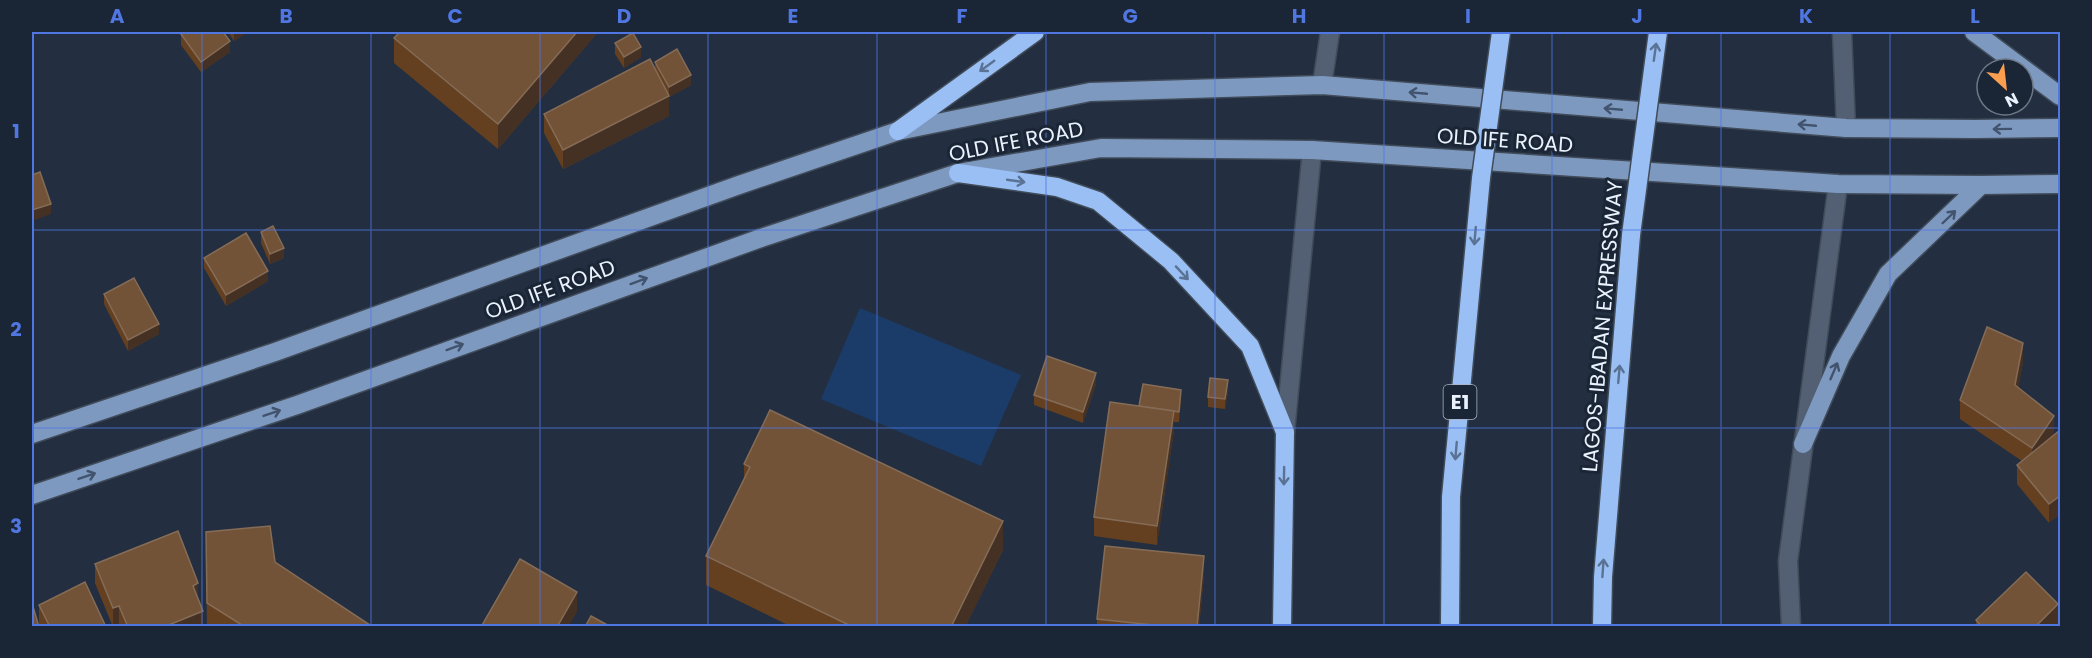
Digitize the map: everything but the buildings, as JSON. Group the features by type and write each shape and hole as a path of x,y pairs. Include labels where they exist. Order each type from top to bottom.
{"highway":[{"path":"898,131 1035,32"},
{"name":"E1","path":"1450,627 1451,497 1481,177 1501,32"},
{"name":"LAGOS-IBADAN EXPRESSWAY","path":"1602,627 1603,577 1631,235 1658,32"},
{"path":"958,173 1057,187 1098,201 1171,261 1250,346 1285,432 1282,627"}],"main road":[{"path":"1974,32 2061,96"},
{"name":"OLD IFE ROAD","path":"32,434 275,351 552,251 898,131 1090,92 1322,85 1846,128 2061,128"},
{"name":"OLD IFE ROAD","path":"32,495 297,405 761,238 958,173 1101,148 1312,150 1838,183 1981,186 2061,184"},
{"path":"1803,444 1840,356 1888,273 1981,186"}],"street":[{"path":"1322,85 1330,32"},
{"path":"1842,32 1846,128"},
{"path":"1285,432 1312,150"},
{"path":"1791,627 1788,561 1838,183"}],"shaded area":[{"path":"860,308 1021,375 981,466 821,399"}]}
